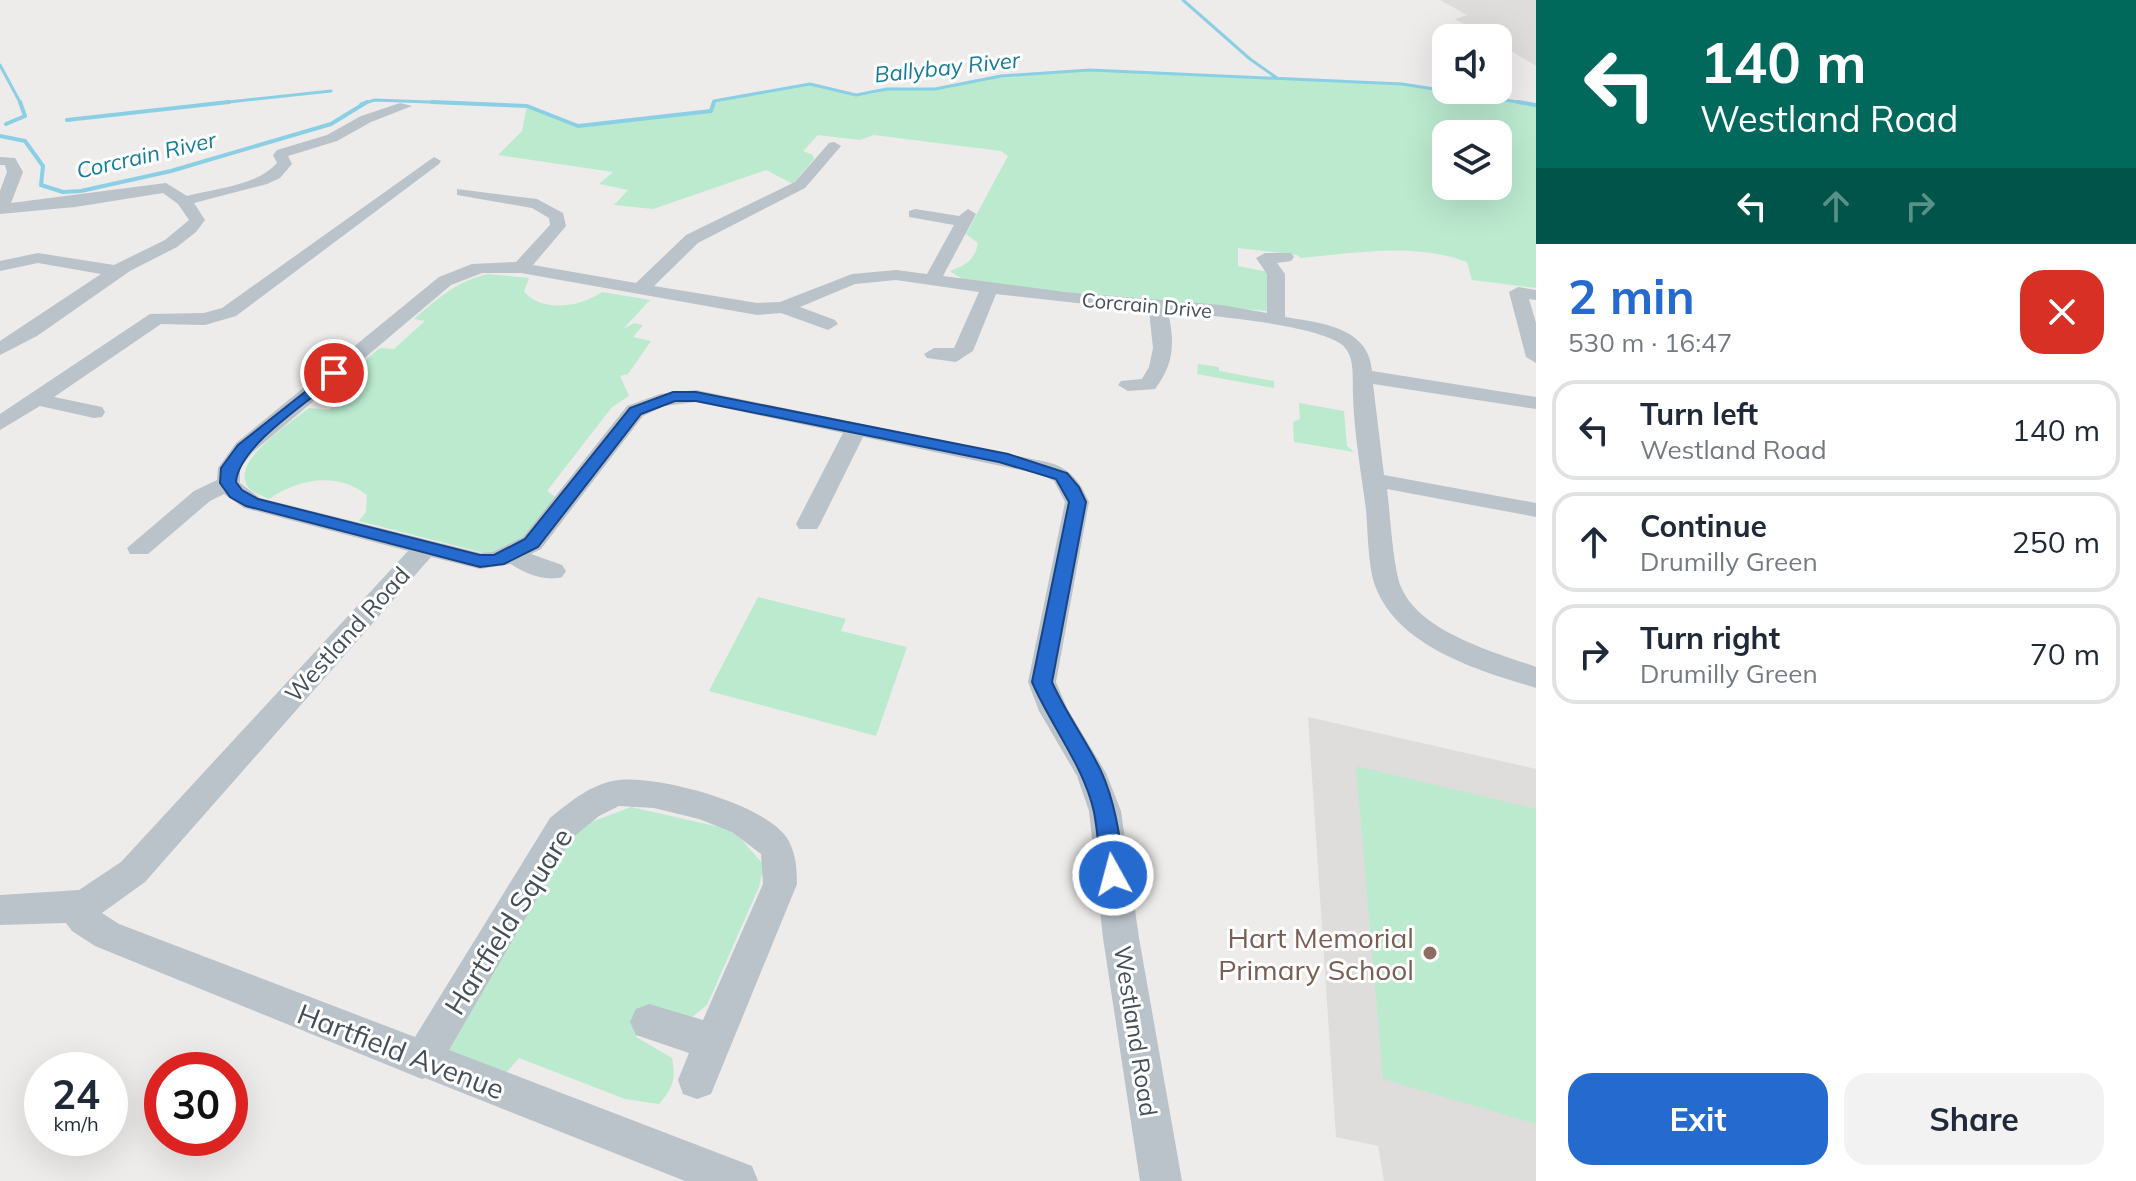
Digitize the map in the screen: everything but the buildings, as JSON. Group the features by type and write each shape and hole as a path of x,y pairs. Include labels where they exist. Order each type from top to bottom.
{"street":[{"path":"184,201 270,178 285,164 282,153 332,138 390,107"},
{"path":"640,289 692,239 800,185 834,146"},
{"path":"0,161 13,163 15,172 1,209 166,188 196,213 197,220 194,227 116,271 89,294 0,349"},
{"path":"0,424 157,318 205,319 229,312 434,161"},
{"path":"463,192 537,204 557,216 558,226 521,268"},
{"path":"915,214 965,217 932,280"},
{"path":"1276,319 1276,274 1265,258 1285,257"},
{"path":"0,266 38,258 116,271"},
{"name":"Corcrain Drive","path":"228,483 229,468 244,448 445,281 469,270 486,267 521,268 745,308 783,307 852,279 896,275 989,289 1276,319 1327,330 1349,341 1361,355 1364,408 1388,587 1409,619 1449,645 1536,678"},
{"path":"934,354 956,356 963,351 989,289"},
{"path":"1536,295 1518,292 1536,357"},
{"path":"783,307 828,324"},
{"path":"1128,385 1148,385 1160,373 1164,344 1158,307"},
{"path":"1362,376 1536,403"},
{"name":"Westland Road","path":"0,910 19,907 75,908 94,901 133,872 426,547 480,561 497,560 532,543 635,411 660,400 696,396 1047,469 1062,476 1077,502 1042,682 1054,711 1091,773 1105,811 1121,938 1161,1181"},
{"path":"36,399 102,407 76,426"},
{"path":"808,524 856,429"},
{"path":"1376,480 1536,510"},
{"path":"139,548 202,496 228,483 236,494 252,503 426,547"},
{"path":"514,554 530,565 553,571"},
{"name":"Hartfield Square","path":"422,1060 561,828 590,804 618,793 658,796 749,824 772,843 779,858 780,884 697,1080"},
{"name":"Hartfield Avenue","path":"75,908 84,920 107,935 737,1181"},
{"path":"649,1022 713,1042"}],"shaded area":[{"path":"1440,0 1536,0 1536,66 1512,51 1512,24 1464,24 1455,19 1467,15"},
{"name":"Hart Memorial Primary School","path":"1308,717 1536,769 1536,1181 1384,1181 1378,1146 1336,1137"}],"green space":[{"path":"1090,70 1402,84 1432,89 1432,104 1512,104 1512,101 1536,105 1536,288 1472,280 1467,262 1426,252 1364,252 1301,258 1238,248 1238,266 1268,272 1269,308 1266,311 991,285 962,279 950,271 965,264 974,254 978,243 966,234 1008,156 1001,151 874,135 860,140 818,135 803,151 813,155 814,159 793,184 766,170 653,209 614,205 628,190 599,184 613,172 498,155 522,131 527,106 578,126 711,111 714,101 810,84 856,95 887,89 935,89 1001,76"},
{"path":"488,274 529,278 524,292 532,299 552,305 573,304 602,292 650,300 623,329 634,323 643,325 633,337 651,341 628,374 620,376 629,396 612,407 547,491 558,499 518,543 492,555 359,521 366,512 367,495 343,483 306,482 269,499 252,491 245,481 246,470 252,458 275,434 309,408 329,410 361,378 347,375 380,348 394,349 425,321 414,319 440,297 467,281"},
{"path":"1198,364 1274,381 1274,388 1197,374"},
{"path":"1299,403 1344,411 1347,446 1354,452 1294,442 1293,422 1300,419"},
{"path":"758,597 846,619 841,631 907,647 876,736 709,691"},
{"path":"1356,766 1536,809 1536,1124 1383,1079"},
{"path":"631,807 733,830 764,865 759,887 707,1005 691,1018 652,1008 636,1037 672,1058 672,1083 664,1098 659,1104 625,1099 519,1058 496,1084 448,1060 443,1036 565,832"}],"waterway":[{"path":"1183,0 1250,59 1277,78"},
{"path":"0,65 20,102"},
{"name":"Ballybay River","path":"713,104 714,101 810,84 856,95 887,89 935,89 1001,76 1090,70 1402,84 1531,104"},
{"path":"210,104 331,91"},
{"name":"Ballybay River","path":"366,103 375,100 460,103"},
{"path":"6,124 25,116 20,102"},
{"path":"67,120 229,102"},
{"name":"Ballybay River","path":"432,102 460,103"},
{"name":"Ballybay River","path":"460,103 527,106 578,126 711,111 714,102"},
{"name":"Ballybay River","path":"1518,102 1536,105"},
{"name":"Corcrain River","path":"0,136 25,141 43,166 41,185 63,192 81,191 171,171 331,124 366,103"},
{"name":"Ballybay River","path":"361,104 366,103"},
{"name":"Ballybay River","path":"460,103 482,104"}],"place":[{"name":"Hart Memorial Primary School","path":"1430,953"}],"route":[{"path":"334,373 244,448 229,468 228,483 236,494 252,503 480,561 497,560 532,543 635,411 673,396 696,396 1002,458 1062,476 1077,502 1042,682 1054,711 1091,773 1105,811 1113,875"}]}
